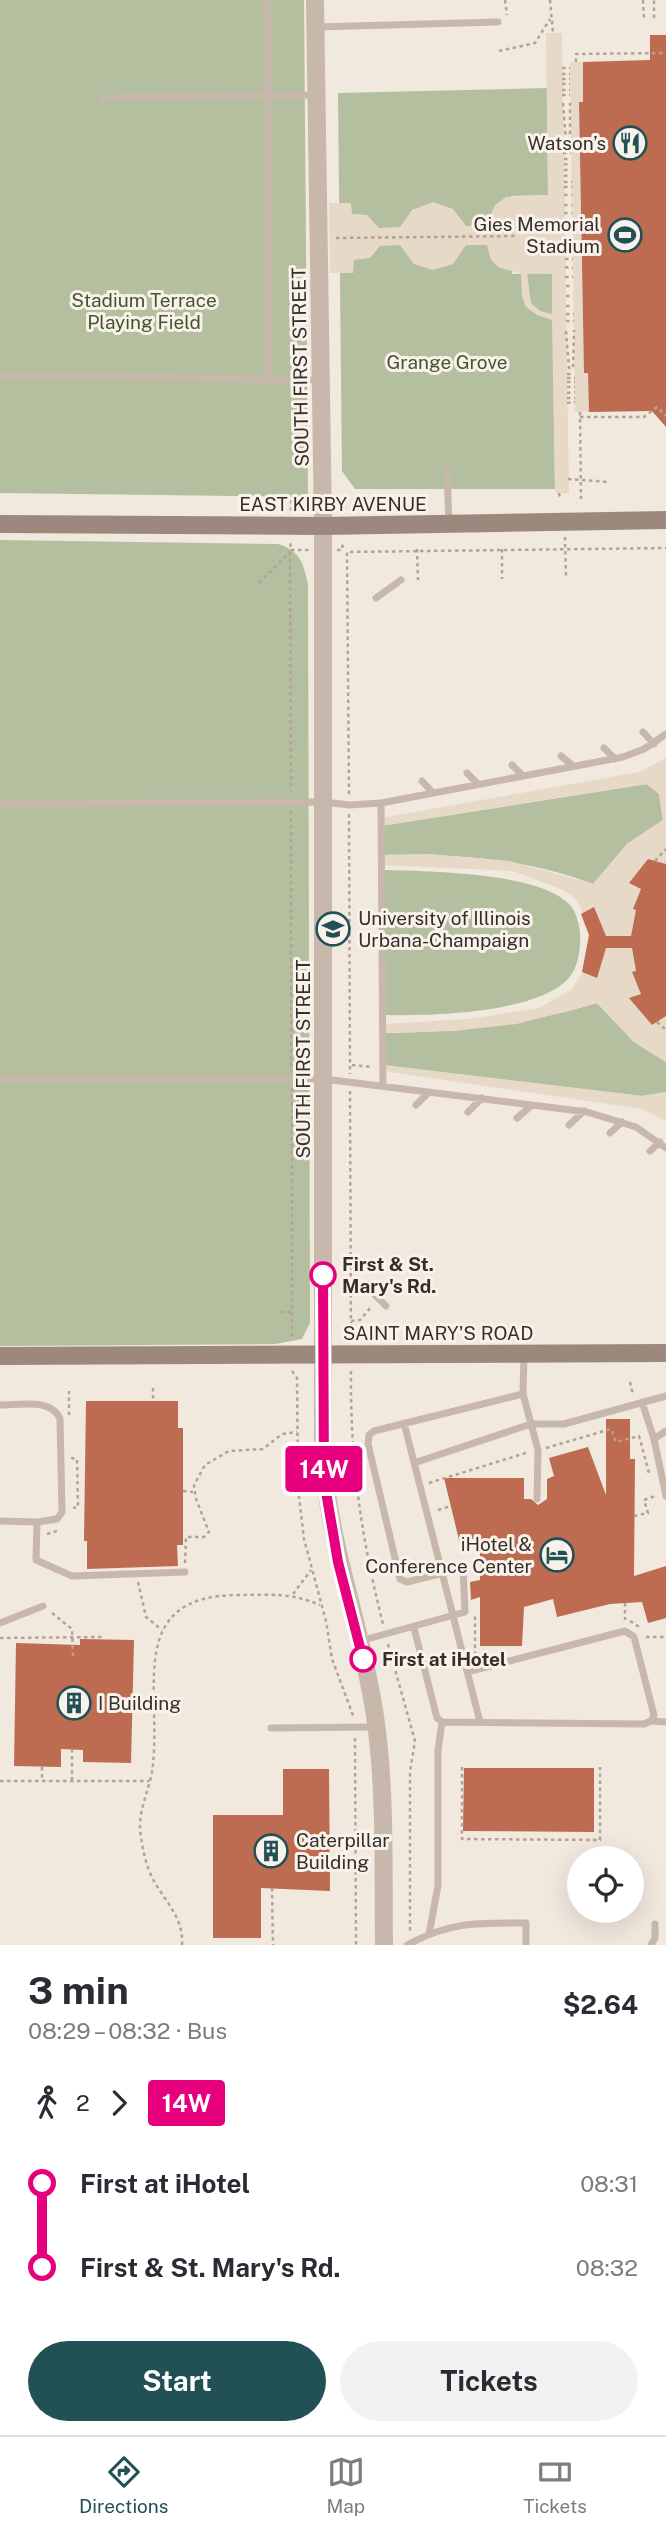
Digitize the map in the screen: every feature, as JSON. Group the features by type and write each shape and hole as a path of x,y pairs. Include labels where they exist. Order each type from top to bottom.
{"main road":[{"name":"EAST KIRBY AVENUE","path":"0,524 324,526 666,520"},
{"name":"SAINT MARY'S ROAD","path":"0,1356 666,1353"}],"street":[{"name":"SOUTH FIRST STREET","path":"315,0 324,526 324,1480 338,1562 359,1641 376,1727 383,1809 384,1945"}],"lane":[{"path":"267,0 269,380"},
{"path":"315,27 498,22"},
{"path":"103,98 316,95"},
{"path":"0,375 321,380"},
{"path":"447,472 449,524"},
{"path":"376,598 401,580"},
{"path":"643,732 654,744"},
{"path":"0,803 381,803 615,758 654,744 666,734"},
{"path":"604,748 615,758"},
{"path":"561,756 573,766"},
{"path":"512,765 523,776"},
{"path":"467,773 478,784"},
{"path":"422,781 433,793"},
{"path":"381,803 383,1086"},
{"path":"0,1079 324,1079 584,1111 622,1122 663,1145"},
{"path":"416,1105 429,1092"},
{"path":"467,1112 482,1098"},
{"path":"517,1118 532,1105"},
{"path":"569,1125 584,1111"},
{"path":"610,1133 622,1122"},
{"path":"650,1151 663,1145"},
{"path":"374,1294 383,1303"},
{"path":"524,1354 523,1394 538,1450 537,1499"},
{"path":"359,1641 465,1612 463,1568 407,1582 400,1579 368,1444 369,1435 374,1430 523,1394"},
{"path":"414,1463 531,1424 564,1423 666,1396"},
{"path":"642,1402 654,1439 666,1496"},
{"path":"0,1405 49,1406 58,1412 62,1512 57,1520 0,1521"},
{"path":"404,1423 480,1722"},
{"path":"654,1439 666,1431"},
{"path":"37,1522 36,1560 72,1576 136,1576 185,1572"},
{"path":"0,1623 43,1606"},
{"path":"414,1628 437,1718 442,1722 644,1724 666,1721"},
{"path":"467,1672 625,1631 634,1637 654,1715 651,1721"},
{"path":"429,1934 438,1886 438,1750 442,1722"},
{"path":"271,1728 376,1727"},
{"path":"409,1944 439,1928 473,1923 526,1923 527,1945"},
{"path":"651,1945 655,1938 655,1924"}],"path":[{"path":"505,0 507,22"},
{"path":"550,0 553,33"},
{"path":"643,0 644,19"},
{"path":"654,0 654,18"},
{"path":"499,51 535,43 550,19"},
{"path":"576,62 576,54 666,52"},
{"path":"562,68 570,68"},
{"path":"562,74 570,74"},
{"path":"562,82 570,82"},
{"path":"562,90 570,90"},
{"path":"562,95 570,95"},
{"path":"563,103 566,141 570,141 570,103"},
{"path":"563,146 571,146"},
{"path":"563,153 571,153"},
{"path":"564,159 571,159"},
{"path":"564,164 571,164"},
{"path":"564,170 571,170"},
{"path":"564,176 571,176"},
{"path":"564,185 572,185"},
{"path":"564,195 572,195"},
{"path":"564,205 572,205"},
{"path":"564,214 572,214"},
{"path":"564,223 572,222"},
{"path":"565,231 572,231"},
{"path":"336,238 518,236"},
{"path":"565,240 573,240"},
{"path":"565,250 573,250"},
{"path":"565,259 573,259"},
{"path":"565,267 573,268"},
{"path":"565,277 573,277"},
{"path":"566,286 573,286"},
{"path":"566,296 573,296"},
{"path":"566,306 573,306"},
{"path":"566,314 574,314"},
{"path":"566,321 574,321"},
{"path":"566,331 569,368 573,368 574,330"},
{"path":"575,380 567,378 575,380"},
{"path":"567,387 575,380"},
{"path":"567,393 575,392"},
{"path":"567,400 575,400"},
{"path":"581,499 580,415 644,417 657,407 666,416"},
{"path":"568,478 608,482"},
{"path":"559,493 560,499"},
{"path":"296,495 303,500"},
{"path":"291,500 291,506"},
{"path":"565,537 566,578"},
{"path":"342,550 666,548"},
{"path":"417,549 418,580"},
{"path":"502,549 502,579"},
{"path":"260,583 291,551"},
{"path":"348,552 351,1335"},
{"path":"655,860 666,849"},
{"path":"657,1022 666,1030"},
{"path":"350,1065 383,1068"},
{"path":"351,1321 360,1320 383,1303"},
{"path":"280,1312 293,1312"},
{"path":"351,1378 352,1454 358,1510 386,1635 415,1741 410,1772 409,1944"},
{"path":"630,1382 633,1395"},
{"path":"153,1388 153,1401"},
{"path":"60,1419 70,1414 69,1391"},
{"path":"428,1486 430,1481 611,1429 616,1442 639,1436 655,1496 644,1500 648,1513 634,1516"},
{"path":"185,1572 187,1537 204,1537 209,1532 195,1492 198,1475 213,1459 236,1449 263,1449 282,1434 297,1432"},
{"path":"183,1491 195,1492"},
{"path":"435,1510 451,1506"},
{"path":"293,1594 311,1570"},
{"path":"136,1576 146,1617 162,1630"},
{"path":"181,1945 182,1935 177,1916 154,1880 140,1835 139,1818 153,1767 155,1653 162,1630 177,1610 193,1600 209,1595 293,1594 320,1605"},
{"path":"475,1603 475,1658 484,1656"},
{"path":"625,1603 625,1619"},
{"path":"43,1606 72,1629 72,1657"},
{"path":"647,1639 650,1635 666,1637"},
{"path":"0,1638 102,1639"},
{"path":"72,1749 72,1781"},
{"path":"43,1767 43,1781"},
{"path":"462,1767 462,1839 600,1840 600,1767"},
{"path":"0,1781 149,1781"},
{"path":"272,1888 273,1945"}],"green space":[{"name":"Stadium Terrace Playing Field","path":"0,0 304,0 308,497 0,493"},
{"name":"Grange Grove","path":"547,88 548,195 511,196 512,274 552,273 555,489 355,489 342,471 338,93"},
{"path":"0,540 278,544 296,554 302,564 308,584 310,1323 302,1339 275,1344 0,1346"},
{"path":"647,784 659,794 663,820 627,844 593,884 541,868 489,859 381,855 381,826"},
{"path":"382,870 480,875 533,885 554,893 569,904 578,922 580,949 574,971 552,991 507,1006 427,1015 383,1015"},
{"path":"597,1003 634,1042 666,1062 666,1092 642,1096 383,1065 383,1033 491,1026 544,1017"}],"shaded area":[{"path":"546,33 562,33 569,493 555,493 552,320 537,315 526,307 522,296 521,273 500,268 491,260 487,245 466,245 453,264 433,270 414,264 400,245 380,246 370,258 354,260 353,273 330,273 329,203 351,203 352,214 367,215 379,228 400,227 412,210 433,202 453,209 466,226 486,226 495,205 506,197 548,195","holes":["527,273 552,274 552,314 540,311 531,303"]},
{"path":"570,62 583,62 583,102 579,102 584,373 588,373 589,412 575,412"},
{"path":"666,758 666,909 636,910 631,936 635,967 666,970 666,1062 634,1042 597,1003 517,1024 454,1031 383,1033 383,1024 468,1019 539,1008 572,989 588,964 591,944 585,917 576,899 563,890 513,871 382,865 381,855 429,854 510,861 593,884 627,844 663,820 659,794 646,784 381,826 381,818 639,772"},
{"path":"383,1065 642,1096 666,1092 666,1121 642,1109 383,1071"}],"building":[{"name":"Gies Memorial Stadium","path":"650,35 666,35 666,427 652,411 589,412 588,373 584,373 579,102 583,102 583,62 650,60"},
{"path":"648,859 666,864 666,1016 652,1025 629,998 641,994 632,972 636,971 632,948 606,948 597,978 582,972 589,935 581,914 594,907 606,936 631,936 636,910 633,909 641,889 629,883"},
{"path":"86,1401 178,1401 178,1428 183,1428 183,1545 177,1545 178,1566 87,1569 87,1541 84,1541"},
{"name":"iHotel & Conference Center","path":"606,1419 630,1419 630,1459 635,1459 634,1576 666,1566 666,1618 648,1623 642,1602 610,1604 557,1617 553,1599 524,1607 522,1646 480,1646 480,1597 471,1600 470,1582 480,1580 480,1536 460,1544 444,1478 524,1478 524,1499 531,1499 538,1505 547,1499 547,1479 554,1476 549,1458 588,1447 606,1495"},
{"name":"I Building","path":"80,1639 134,1640 131,1763 83,1762 83,1750 61,1749 61,1767 14,1766 16,1643 80,1645"},
{"path":"464,1768 594,1768 594,1832 463,1831"},
{"name":"Caterpillar Building","path":"283,1769 329,1769 330,1891 261,1888 261,1938 213,1938 213,1815 283,1815"}],"bus line":[{"name":"14W","path":"323,1275 324,1480 338,1562 363,1659"}],"place":[{"name":"Watson’s","path":"630,143"},
{"name":"Gies Memorial Stadium","path":"625,235"},
{"name":"University of Illinois Urbana-Champaign","path":"333,929"},
{"name":"First & St. Mary's Rd.","path":"323,1275"},
{"name":"iHotel & Conference Center","path":"557,1555"},
{"name":"First at iHotel","path":"363,1659"},
{"name":"I Building","path":"74,1703"},
{"name":"Caterpillar Building","path":"271,1851"}]}
